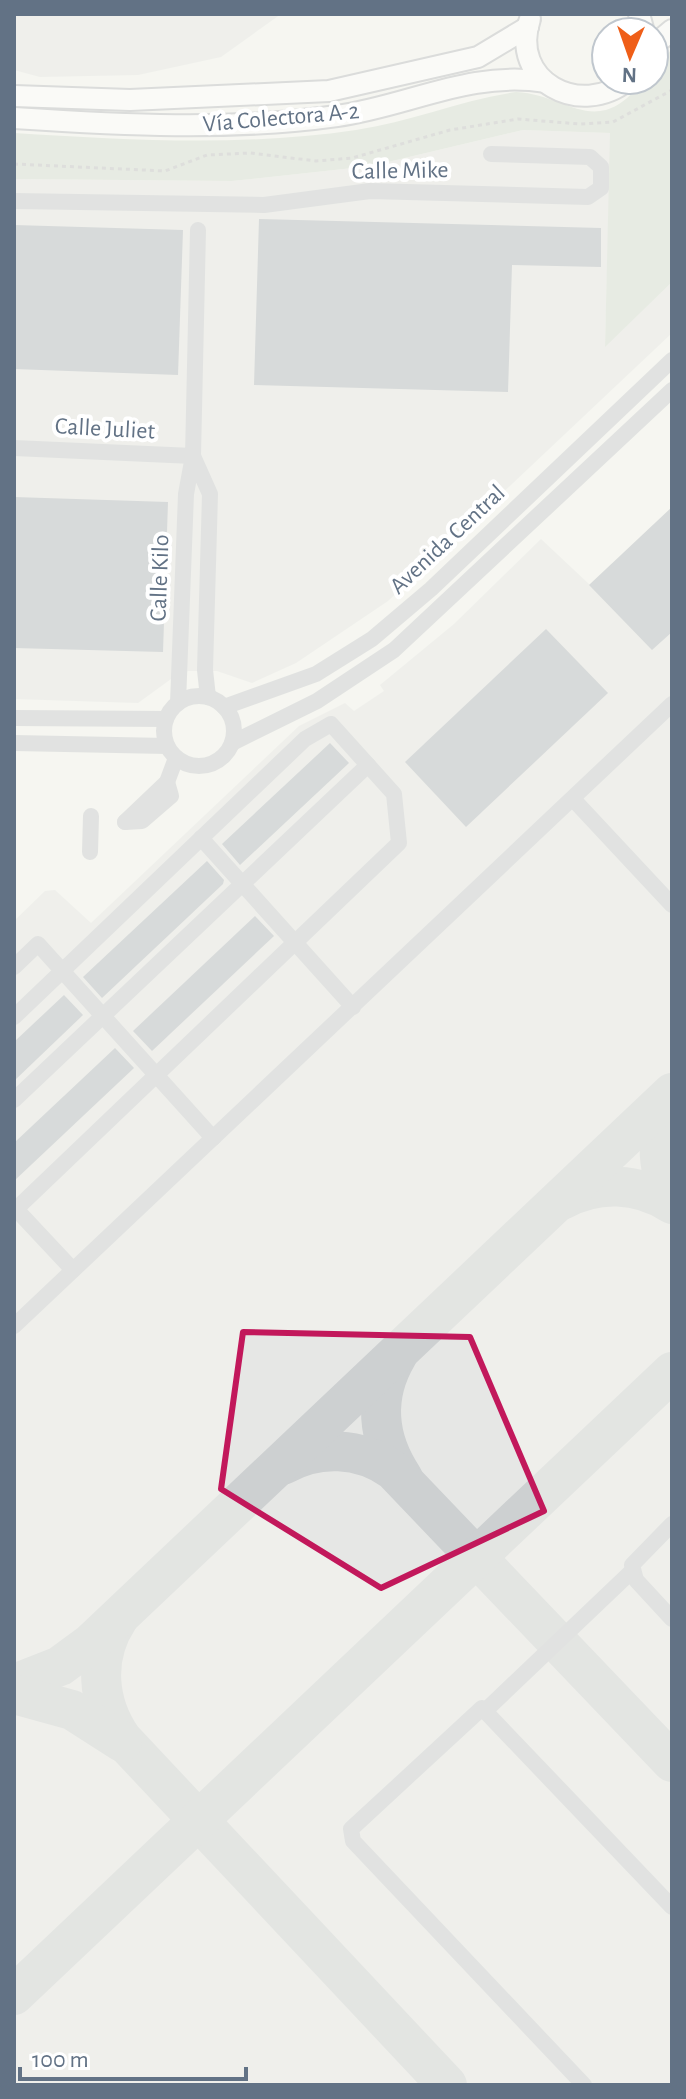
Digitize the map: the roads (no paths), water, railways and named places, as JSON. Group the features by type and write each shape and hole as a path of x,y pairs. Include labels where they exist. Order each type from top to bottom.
{"main road":[{"path":"530,20 531,62 545,82"},
{"path":"14,96 130,100 329,91 478,57 530,20"},
{"name":"Vía Colectora A-2","path":"14,118 145,125 257,123 338,116 494,78 545,82 557,90 586,98 593,96"}],"street":[{"name":"Calle Mike","path":"14,201 264,205 370,191 588,197 601,188 601,167 590,157 491,154"},
{"name":"Calle Kilo","path":"178,703 186,494 193,456 198,230"},
{"name":"Avenida Central","path":"224,707 316,674 372,639 431,589 672,360"},
{"name":"Avenida Central","path":"232,743 317,701 394,650 672,390"},
{"name":"Calle Juliet","path":"14,448 193,456"},
{"name":"Calle Kilo","path":"193,456 210,494 205,676 208,697"},
{"path":"14,743 172,752 190,765 215,763 232,743 232,719 224,707 208,697 193,697 178,703 166,719 172,752 169,789"},
{"path":"14,1326 672,704"},
{"path":"14,718 166,719"},
{"path":"14,1017 305,739 331,724 394,794 399,843 15,1209 73,1270"},
{"path":"14,1100 368,765"},
{"path":"573,799 672,905"},
{"path":"90,852 91,816"},
{"path":"201,838 353,1007"},
{"path":"14,967 38,944 213,1138"},
{"path":"486,1710 632,1571 633,1561 672,1524"},
{"path":"632,1571 672,1619"},
{"path":"584,2085 351,1836 354,1825 477,1709 486,1710 672,1907"}]}
